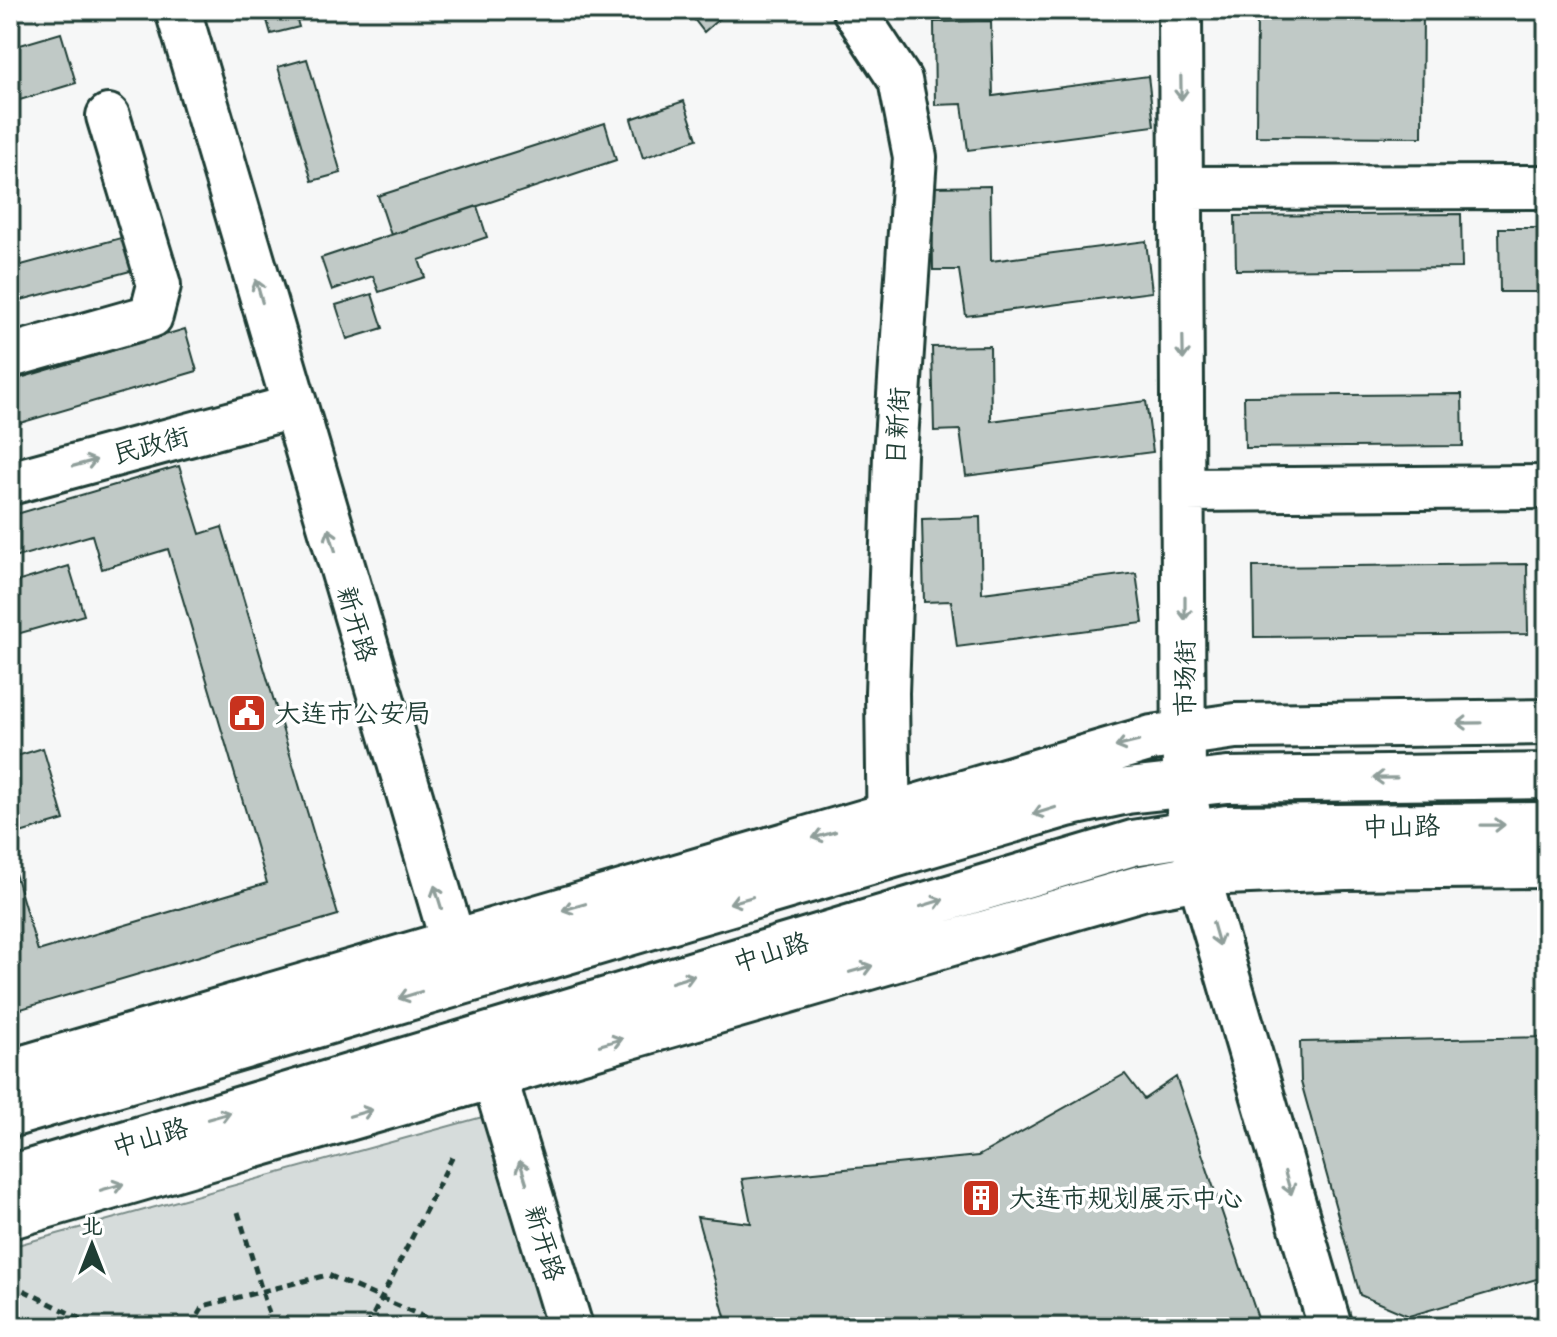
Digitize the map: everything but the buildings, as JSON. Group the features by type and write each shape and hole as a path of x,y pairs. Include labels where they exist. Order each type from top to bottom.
{"main road":[{"name":"新开路","path":"178,10 292,407 570,1327"},
{"path":"10,1072 458,960 888,837 1117,746 1235,726 1547,722"},
{"name":"中山路","path":"888,837 1184,783 1547,776"},
{"name":"中山路","path":"10,1178 489,1057 851,928 1133,843 1191,831 1547,825"},
{"path":"1191,831 1345,867"},
{"path":"10,1216 489,1057 725,1009 1141,888 1199,877 1345,867 1547,865"},
{"path":"725,1009 851,928"},
{"path":"10,1115 458,960"}],"street":[{"name":"日新街","path":"854,10 900,80 915,157 895,455 888,837"},
{"name":"市场街","path":"1180,10 1185,490 1184,783 1199,877 1330,1327"},
{"path":"10,356 151,316 159,285 108,116"},
{"path":"1182,188 1547,187"},
{"name":"民政街","path":"10,483 292,407"},
{"path":"1185,490 1547,487"}],"path":[{"path":"367,1327 454,1154"},
{"path":"238,1212 273,1327"},
{"path":"191,1327 203,1306 328,1275 447,1327"},
{"path":"11,1284 97,1327"}],"shaded area":[{"path":"486,1116 548,1327 10,1327 10,1247"}],"place":[{"name":"大连市公安局","path":"247,713"},
{"name":"大连市规划展示中心","path":"981,1198"}]}
